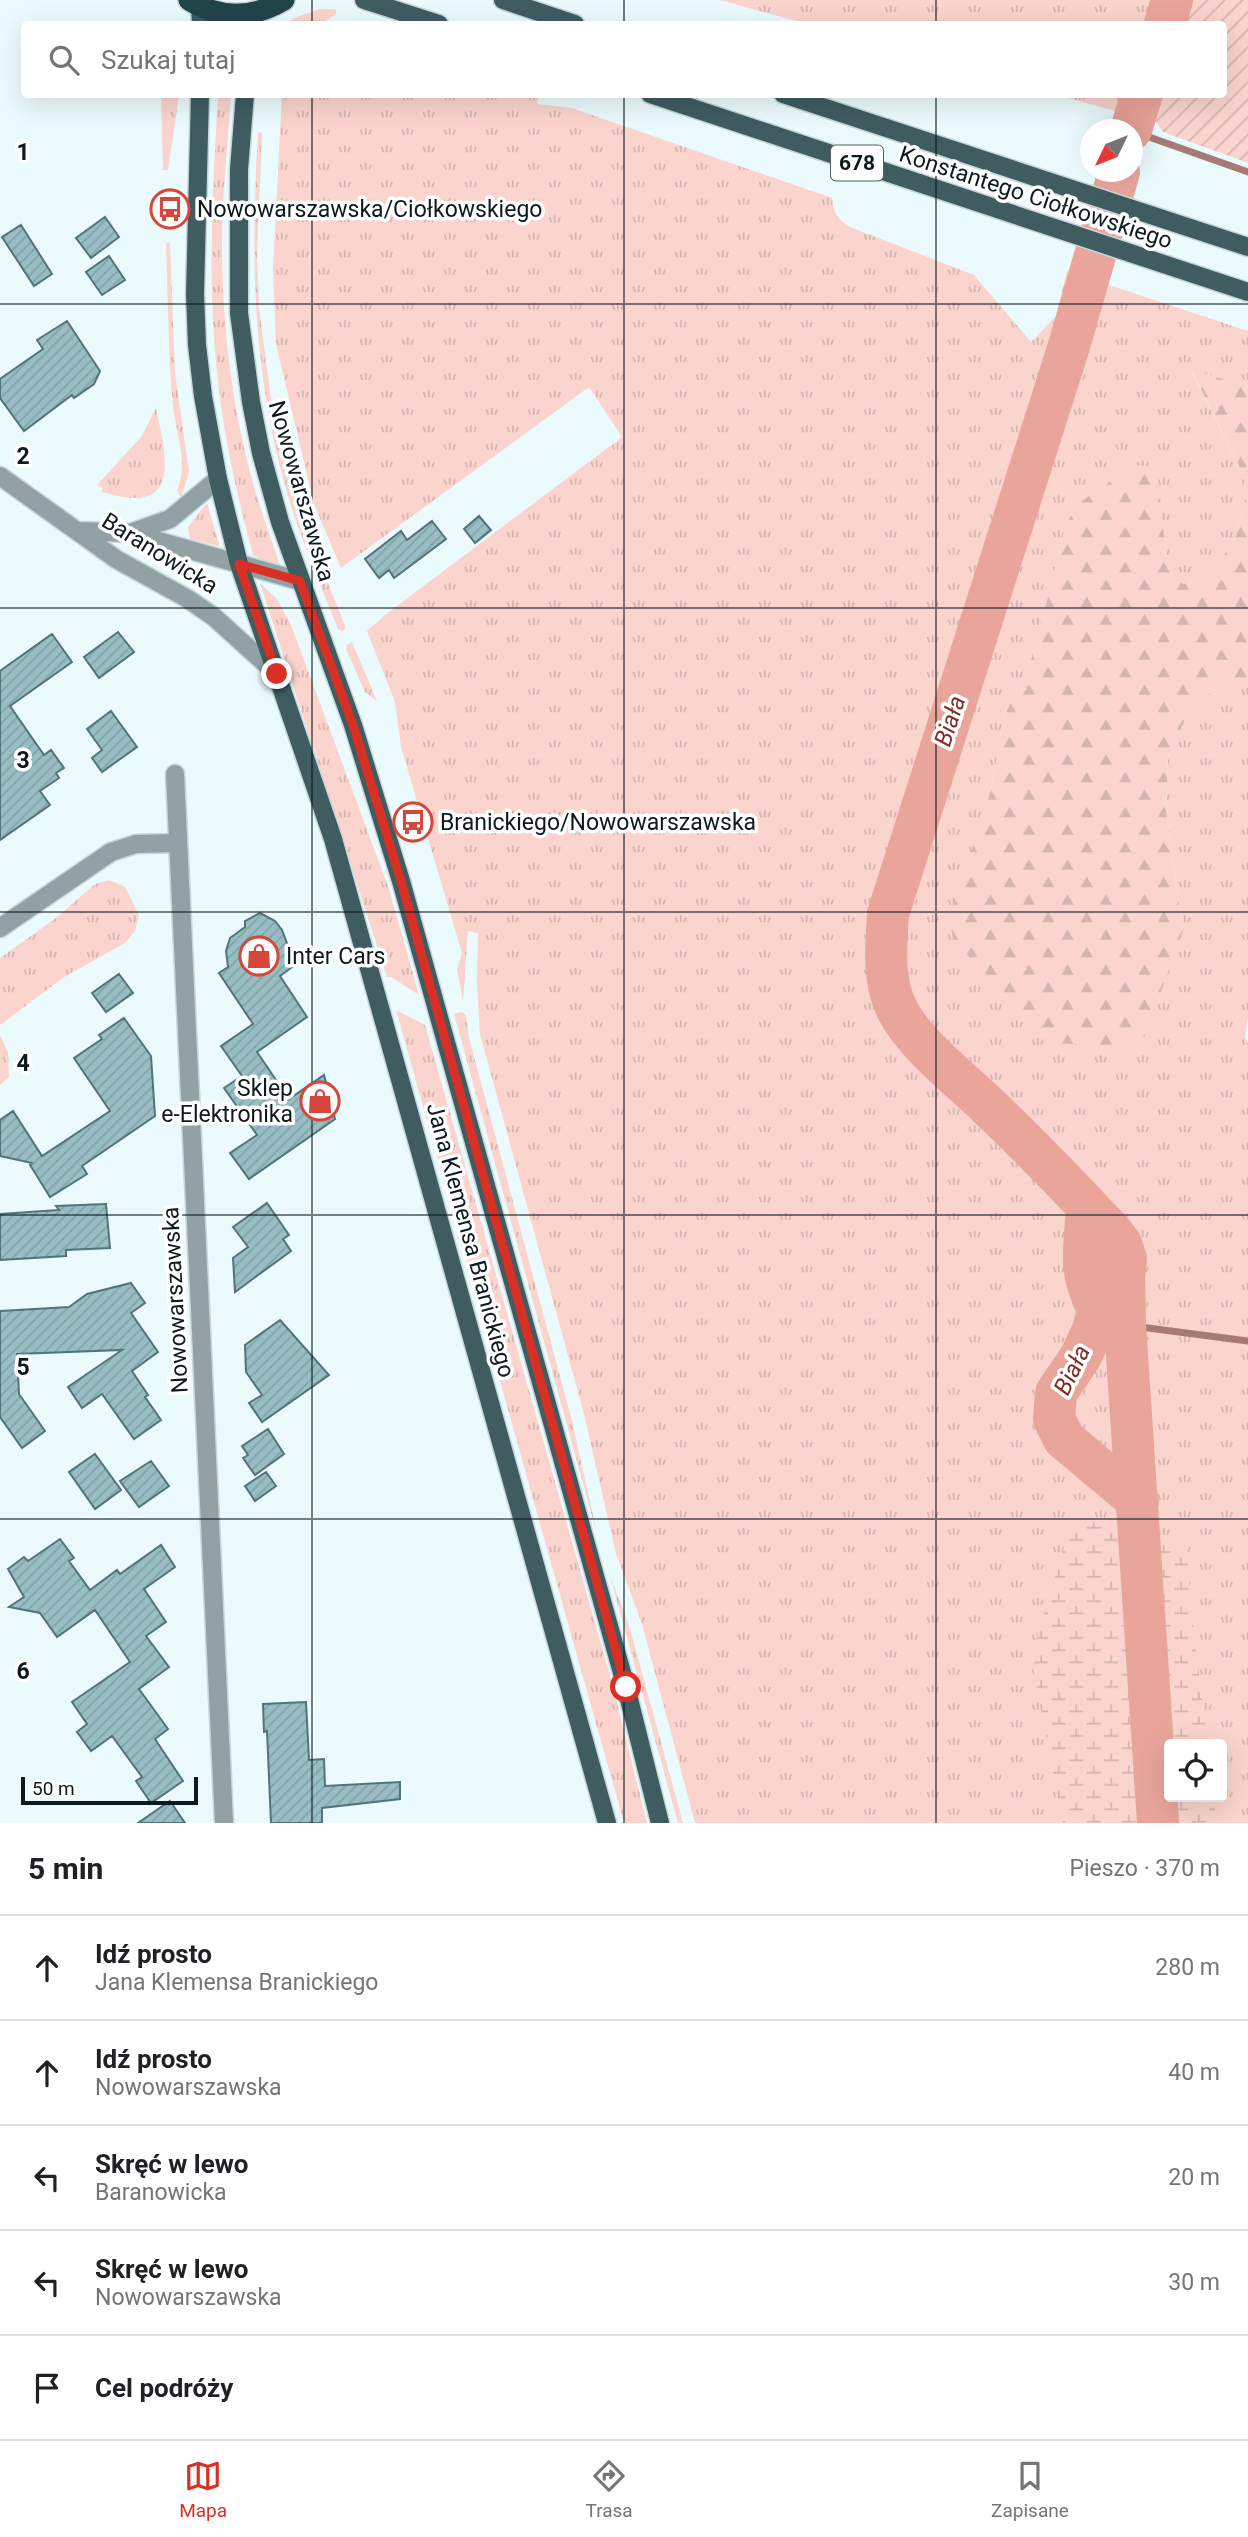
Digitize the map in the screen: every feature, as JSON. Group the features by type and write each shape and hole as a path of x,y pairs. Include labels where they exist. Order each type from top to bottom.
{"highway":[{"path":"197,11 253,19 284,0"}],"main road":[{"path":"364,0 430,21"},
{"path":"503,0 566,21"},
{"path":"200,98 195,294 203,396 218,479 239,564 277,674"},
{"name":"Nowowarszawska","path":"245,98 239,169 239,313 251,402 261,453 300,581 353,725"},
{"name":"Konstantego Ciołkowskiego","path":"662,98 1248,292"},
{"name":"Konstantego Ciołkowskiego","path":"795,98 1248,247"},
{"name":"Jana Klemensa Branickiego","path":"277,674 333,839 607,1823"},
{"name":"Jana Klemensa Branickiego","path":"353,725 440,1020 623,1674 660,1823"}],"street":[{"name":"Baranowicka","path":"0,476 34,503 79,531 116,559 188,599 214,617 277,674"},
{"name":"Baranowicka","path":"130,533 170,519 218,479"},
{"name":"Baranowicka","path":"79,531 130,533 300,581"},
{"name":"Nowowarszawska","path":"175,774 224,1823"},
{"path":"0,928 111,852 136,844 178,843"}],"green space":[{"path":"720,0 1188,0 1182,21 796,21"},
{"path":"1188,0 1248,0 1248,163 1163,132 1156,122 1163,98 1227,98 1227,21 1183,21"},
{"path":"320,9 336,9 336,14 326,21 290,21"},
{"path":"161,98 179,98 168,170 163,170"},
{"path":"218,98 231,98 222,243 230,368 247,460 282,571 253,555 231,464 214,337 213,199"},
{"path":"282,98 538,98 537,104 572,108 832,198 837,215 850,227 974,275 1031,342 1056,316 1067,271 1248,331 1248,387 1191,370 1243,474 1246,495 1235,541 1205,578 1183,584 1167,568 1156,467 1078,504 1066,524 1034,654 1004,717 991,790 1183,931 1166,811 1168,756 1191,707 1230,679 1248,684 1248,1017 1245,1037 1248,1044 1248,1823 695,1823 642,1624 616,1554 584,1414 480,1034 478,933 468,931 463,1001 457,969 462,953 401,747 395,702 367,631 622,437 589,387 341,568 314,504 276,344 273,270"},
{"path":"1068,98 1163,98 1156,122"},
{"path":"258,132 262,133 257,255 259,308 271,400 299,511 346,628 342,631 338,629 293,513 272,431 259,346 256,304"},
{"path":"166,243 170,243 175,373 189,472 181,498 177,490 182,459 171,385"},
{"path":"1191,369 1248,387 1248,684 1230,679 1191,707 1168,756 1166,811 1183,931 1145,1036 1124,1047 1052,1043 954,941 949,920 991,790 1004,717 1034,653 1066,524 1078,504 1134,465 1157,467 1167,568 1183,584 1205,578 1235,541 1246,495 1243,474"},
{"path":"156,408 165,464 158,488 149,496 134,498 101,492 103,488 97,485 142,436"},
{"path":"207,503 218,546 190,539 188,527"},
{"path":"260,583 277,599 291,625 389,889 419,995 387,977"},
{"path":"352,642 377,701 365,692 346,649"},
{"path":"109,880 125,887 139,915 135,931 125,943 64,977 0,1025 0,958 56,918 95,884"},
{"path":"396,1010 425,1025 611,1679 647,1823 624,1823"},
{"path":"462,1012 466,1015 469,1038 572,1421 598,1538 454,1014"},
{"path":"0,1035 8,1052 9,1077 0,1085"},
{"path":"1073,1517 1186,1546 1207,1739 1164,1739 1164,1802 1215,1802 1217,1823 1063,1823 1031,1657"},
{"path":"610,1576 629,1625 683,1823 678,1823"}],"building":[{"path":"105,217 119,237 91,258 76,238"},
{"path":"21,225 52,274 34,286 2,237"},
{"path":"109,256 125,280 102,295 86,272"},
{"path":"67,321 100,371 94,384 74,398 72,395 24,431 0,398 0,379 43,349 37,340"},
{"path":"479,516 491,530 475,543 464,529"},
{"path":"432,521 446,539 394,578 389,570 379,578 365,559 401,531 407,540"},
{"path":"118,632 134,652 99,678 84,657"},
{"path":"52,634 72,662 10,706 44,755 51,750 64,768 56,773 59,778 40,791 50,805 0,840 0,671"},
{"path":"111,711 137,747 102,772 92,758 102,750 87,729"},
{"path":"260,913 275,921 282,930 295,965 280,976 307,1017 257,1052 289,1099 324,1075 335,1119 249,1179 230,1153 257,1135 224,1088 242,1076 221,1046 253,1024 219,973 228,967 226,951 230,938 245,927 245,921"},
{"path":"119,974 133,993 106,1012 92,993"},
{"path":"124,1018 151,1056 155,1116 82,1166 87,1174 50,1197 30,1165 32,1163 0,1156 0,1120 13,1111 42,1156 110,1111 74,1058 102,1039 99,1035"},
{"path":"267,1203 289,1235 283,1239 291,1251 235,1292 233,1258 248,1247 233,1227"},
{"path":"106,1204 110,1248 66,1250 66,1256 0,1260 0,1214 59,1210 56,1206"},
{"path":"131,1283 145,1303 131,1313 158,1352 132,1371 161,1420 134,1439 102,1394 82,1408 68,1387 122,1350 17,1354 19,1394 45,1431 22,1448 0,1417 0,1311 69,1307 87,1294"},
{"path":"280,1320 329,1375 262,1422 249,1403 262,1395 246,1372 245,1345"},
{"path":"268,1429 284,1454 255,1475 243,1458 248,1455 242,1446"},
{"path":"95,1454 121,1490 95,1509 69,1472"},
{"path":"151,1461 169,1486 139,1507 120,1481"},
{"path":"266,1472 276,1486 255,1501 245,1486"},
{"path":"60,1539 74,1558 69,1561 90,1590 117,1570 120,1574 161,1545 175,1567 144,1589 166,1622 146,1636 169,1667 139,1689 168,1729 155,1739 183,1781 151,1803 136,1781 142,1777 112,1736 91,1751 77,1732 87,1724 72,1702 130,1662 95,1610 57,1637 40,1613 9,1607 24,1597 8,1569 24,1557 28,1561"},
{"path":"306,1702 309,1760 324,1759 325,1786 400,1782 400,1799 322,1808 322,1823 271,1823 267,1731 264,1732 263,1704"},
{"path":"170,1801 185,1823 138,1823"}],"waterway":[{"name":"Biała","path":"1166,21 1172,0"},
{"name":"Biała","path":"1134,119 1141,98"},
{"path":"1143,135 1248,172"},
{"name":"Biała","path":"1116,182 1069,346 888,914 886,965 894,1001 916,1037 1020,1137 1112,1232 1121,1244 1126,1259 1125,1325 1158,1823"},
{"name":"Biała","path":"1087,1206 1085,1270 1091,1295 1098,1309 1093,1330 1081,1356 1056,1393 1054,1419 1064,1439 1138,1501"},
{"path":"1125,1325 1248,1341"}],"place":[{"name":"Nowowarszawska/Ciołkowskiego","path":"170,209"},
{"name":"Branickiego/Nowowarszawska","path":"413,822"},
{"name":"Inter Cars","path":"259,956"},
{"name":"Sklep e-Elektronika","path":"320,1101"}],"route":[{"path":"277,674 239,564 300,581 353,725 437,1007 626,1687"}]}
